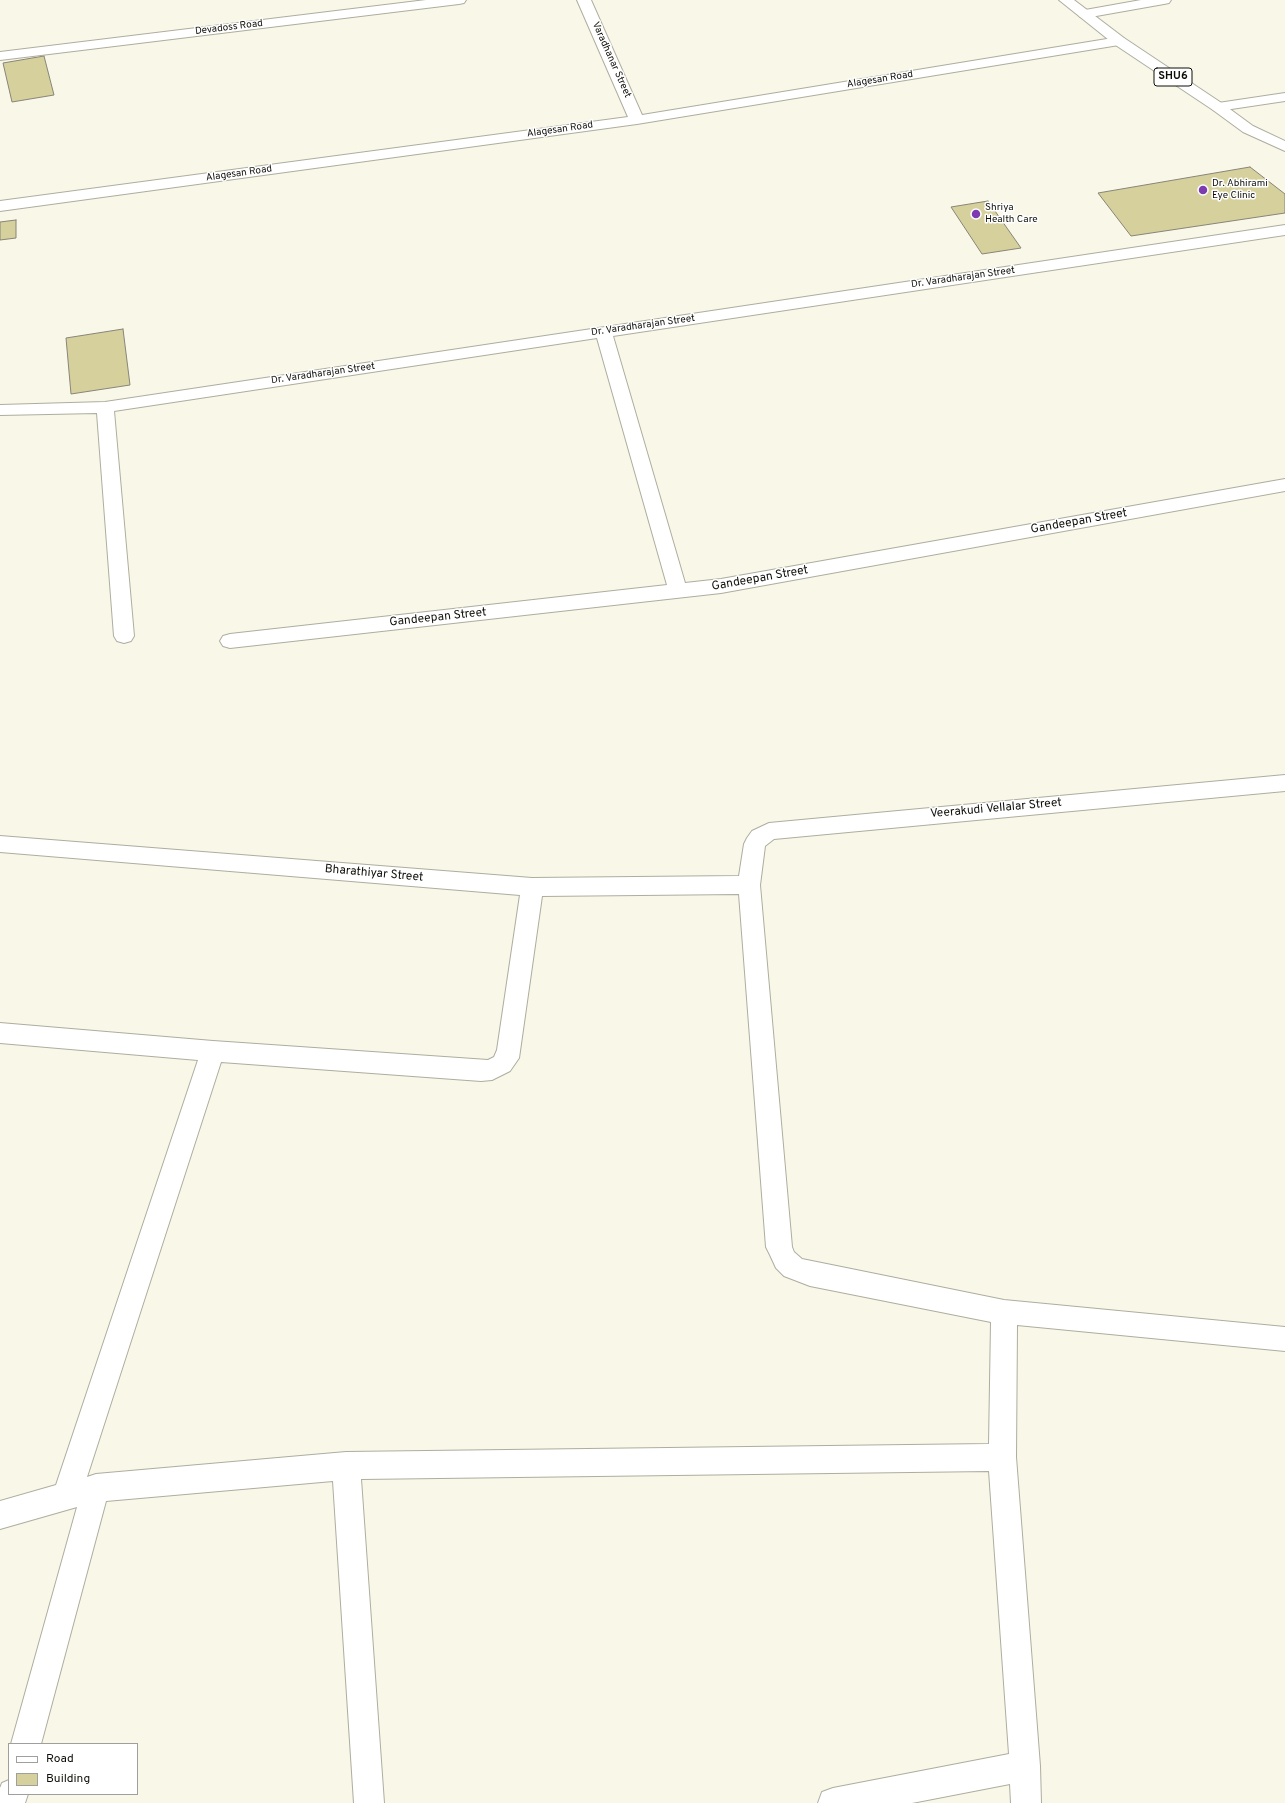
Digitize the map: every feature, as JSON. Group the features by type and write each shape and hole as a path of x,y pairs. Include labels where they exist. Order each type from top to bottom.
{"street":[{"name":"Devadoss Road","path":"0,56 459,0"},
{"name":"Varadhanar Street","path":"584,0 637,120"},
{"name":"SHU6","path":"1066,0 1118,41 1218,107 1248,129 1285,147"},
{"path":"1085,14 1164,0"},
{"name":"Alagesan Road","path":"0,206 637,120 1118,41"},
{"path":"1218,107 1285,97"},
{"name":"Dr. Varadharajan Street","path":"0,410 105,407 1285,230"},
{"path":"604,332 678,591"},
{"path":"105,407 124,636"},
{"name":"Gandeepan Street","path":"230,641 721,586 1285,485"},
{"name":"Veerakudi Vellalar Street","path":"1285,783 769,831 760,837 755,844 749,885 779,1247 785,1260 793,1268 810,1274 1004,1312 1285,1339"},
{"name":"Bharathiyar Street","path":"0,844 532,887 749,885"},
{"path":"0,1033 481,1071 492,1070 502,1064 507,1058 509,1050 532,887"},
{"path":"67,1495 213,1050"},
{"path":"1004,1312 1002,1457 1025,1766 1026,1803"},
{"path":"0,1515 96,1488 346,1466 1002,1457"},
{"path":"346,1466 369,1803"},
{"path":"26,1743 96,1488"},
{"path":"833,1803 1025,1766"}],"building":[{"path":"44,56 54,95 12,102 3,63"},
{"path":"1250,167 1285,194 1285,213 1131,236 1098,193"},
{"path":"988,201 1021,248 982,254 951,207"},
{"path":"16,220 16,238 0,240 0,222"},
{"path":"123,329 130,385 71,394 66,338"}],"place":[{"name":"Dr. Abhirami Eye Clinic","path":"1203,190"},
{"name":"Shriya Health Care","path":"976,214"}]}
